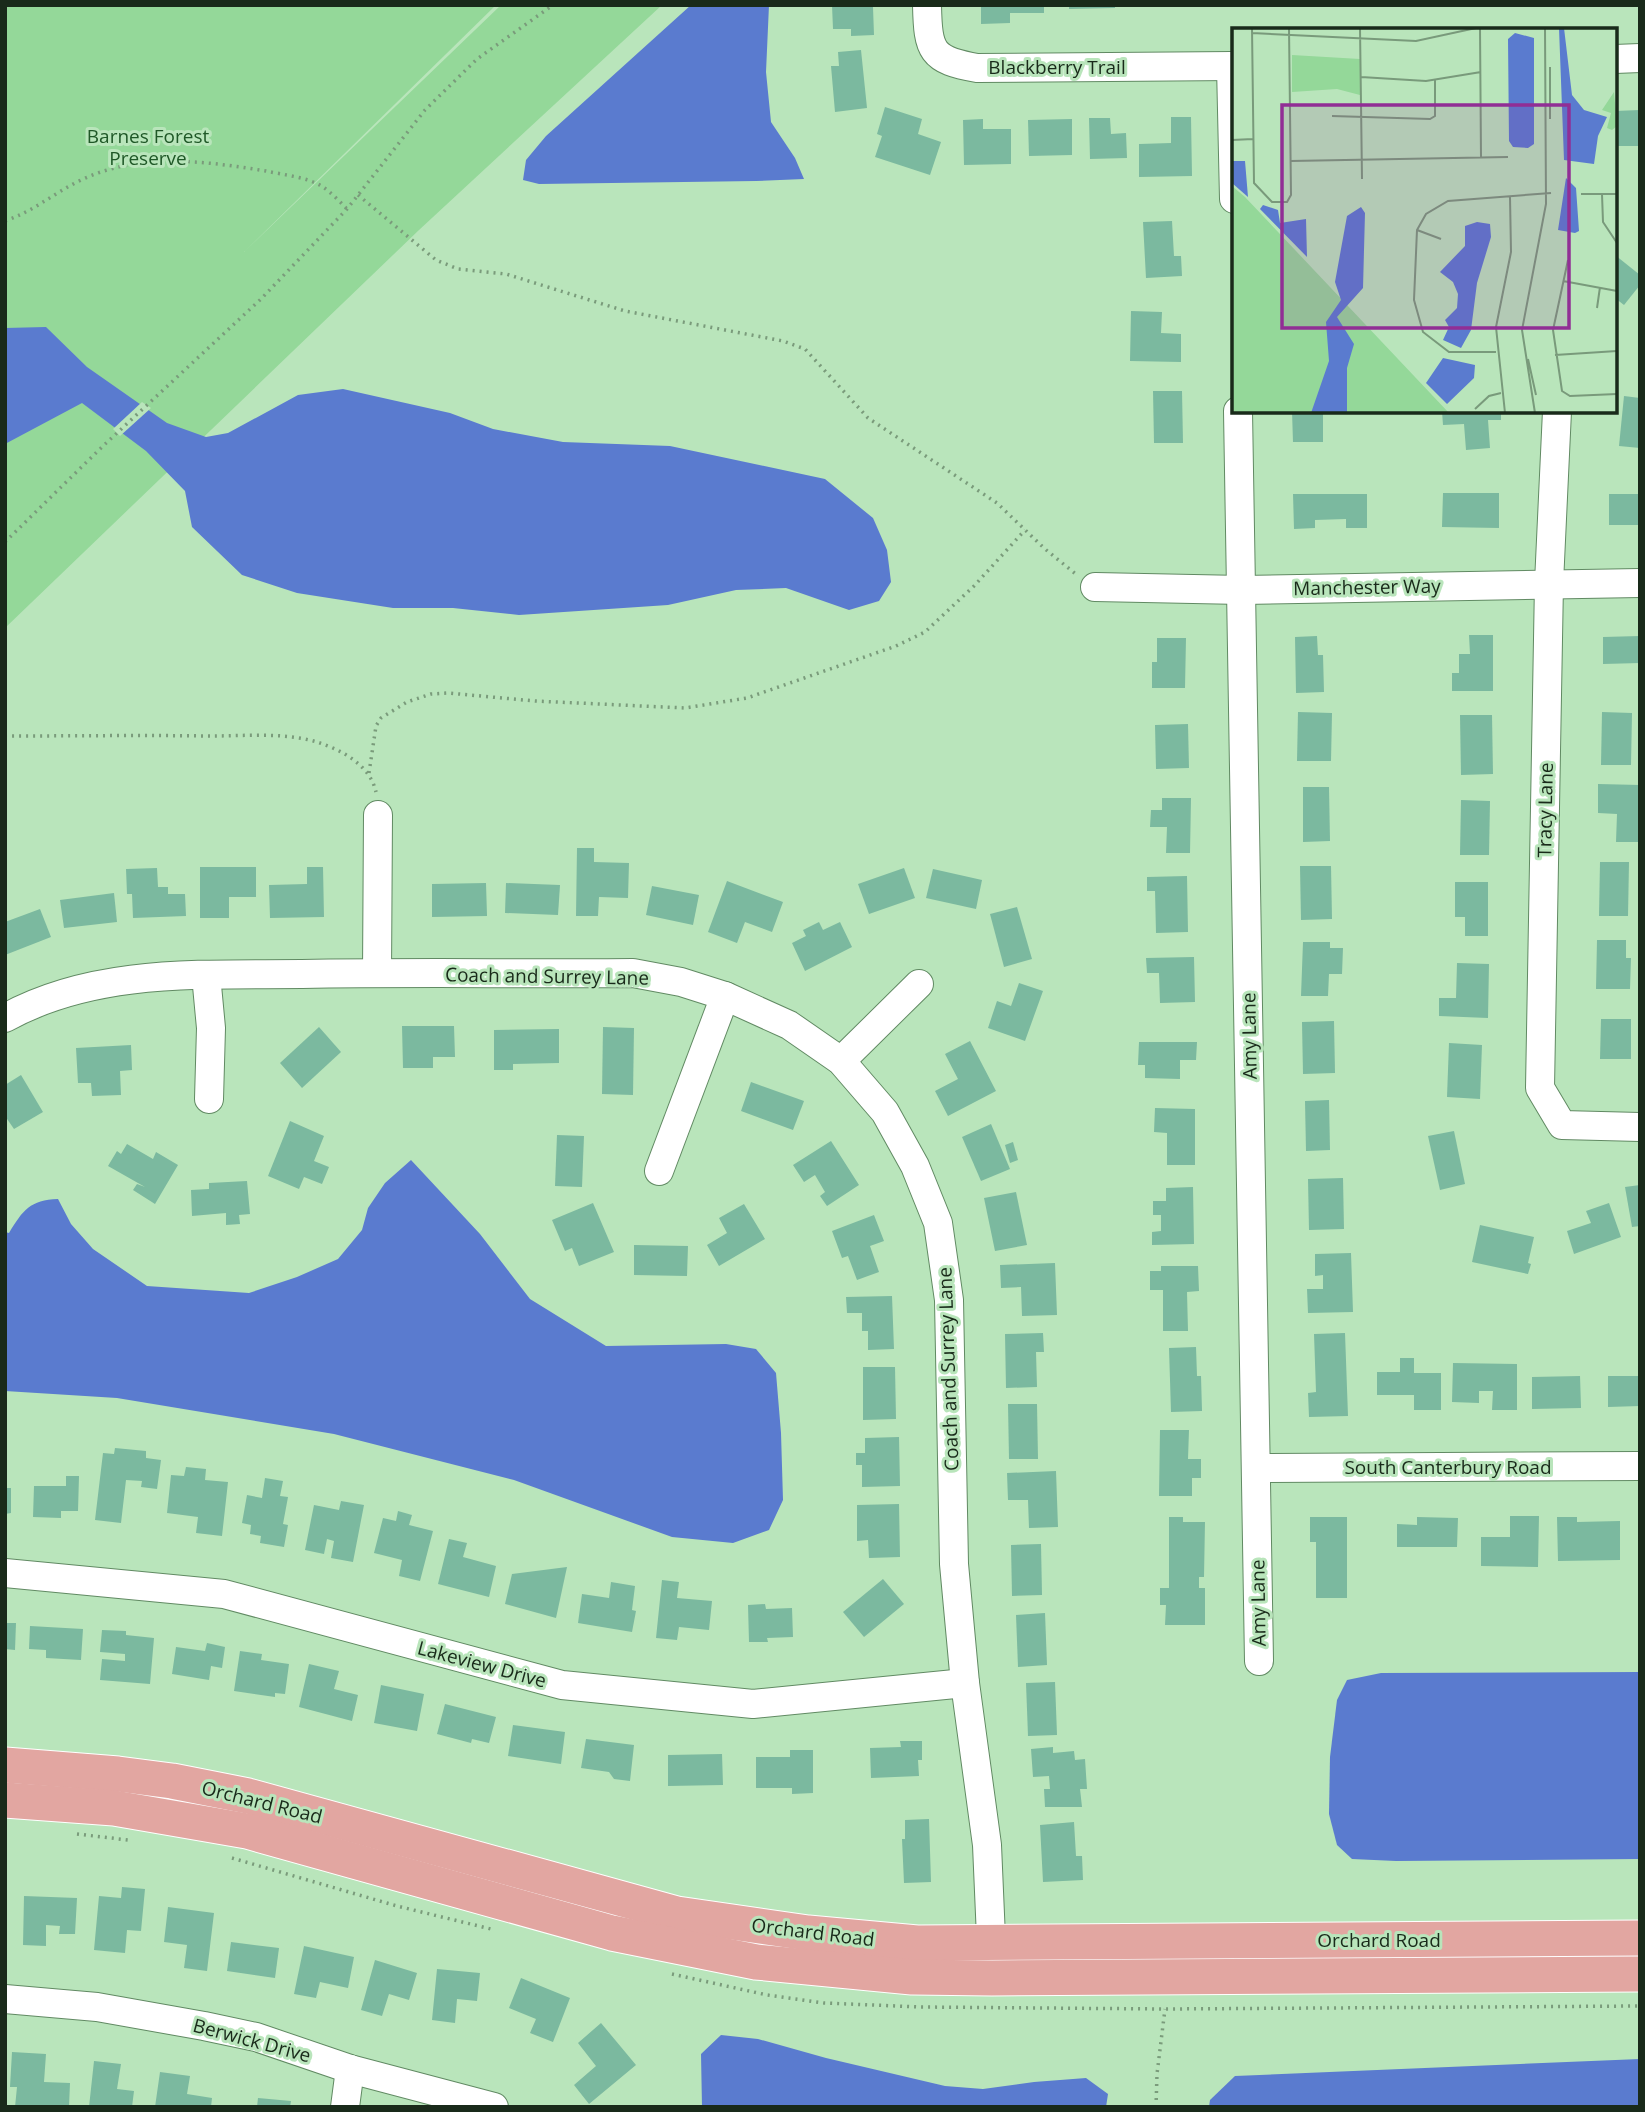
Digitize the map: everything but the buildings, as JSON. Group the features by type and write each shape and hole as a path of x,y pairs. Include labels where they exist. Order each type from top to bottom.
{"main road":[{"name":"Orchard Road","path":"5,1765 118,1774 248,1796 677,1914 808,1933 917,1943 1640,1938"},
{"name":"Orchard Road","path":"5,1800 114,1808 247,1831 612,1933 756,1962 912,1978 1640,1974"}],"street":[{"name":"Blackberry Trail","path":"927,5 928,37 934,51 951,63 977,68 1232,66"},
{"path":"1617,59 1640,58"},
{"name":"Amy Lane","path":"1238,413 1259,1661"},
{"name":"Tracy Lane","path":"1557,413 1549,583 1540,1088 1562,1125 1640,1127"},
{"name":"Manchester Way","path":"1095,587 1242,590 1640,583"},
{"path":"377,972 378,815"},
{"name":"Coach and Surrey Lane","path":"5,1018 54,995 99,984 206,975 377,972 633,973 681,982 725,996 789,1025 841,1061 885,1112 915,1167 938,1223 949,1300 954,1564 965,1683 987,1845 992,1978"},
{"path":"206,975 211,1028 209,1098"},
{"path":"841,1061 919,984"},
{"path":"659,1171 725,996"},
{"name":"South Canterbury Road","path":"1256,1468 1640,1466"},
{"name":"Lakeview Drive","path":"5,1573 223,1594 562,1685 753,1704 965,1683"},
{"name":"Berwick Drive","path":"5,1999 97,2007 256,2037 350,2069 494,2107"},
{"path":"345,2107 350,2069"}],"path":[{"path":"5,542 261,299 347,209 425,110 477,59 553,5"},
{"path":"5,221 26,214 81,180 123,165 166,160 217,163 289,176 322,186 347,209"},
{"path":"358,195 436,260 458,269 506,274 625,311 783,341 805,349 868,418 997,503 1025,530 1095,587"},
{"path":"369,774 376,726 381,718 407,702 431,694 685,708 747,698 895,646 925,632 974,586 1025,530"},
{"path":"5,736 296,738 335,748 353,759 369,774 378,798 378,815"},
{"path":"1156,2107 1165,2009"}],"green space":[{"name":"Barnes Forest Preserve","path":"5,5 496,5 244,252 501,5 662,5 419,230 5,628"}],"water":[{"path":"691,5 769,5 766,72 771,122 795,158 804,179 539,184 523,180 526,160 546,136"},
{"path":"46,327 87,367 167,423 206,437 228,433 298,395 343,389 450,413 493,429 563,442 670,446 825,479 873,518 887,550 891,582 879,601 849,610 786,588 736,590 668,605 519,615 453,608 393,608 297,593 242,575 192,527 185,491 146,451 82,403 5,444 5,328"},
{"path":"411,1160 480,1234 530,1299 606,1346 726,1344 756,1349 776,1373 781,1433 783,1500 769,1530 733,1543 672,1537 514,1480 334,1434 117,1398 5,1391 5,1232 9,1233 23,1212 34,1204 58,1199 71,1224 93,1249 147,1286 249,1293 297,1277 338,1259 362,1230 368,1208 385,1183"},
{"path":"1640,1672 1640,1859 1352,1859 1337,1845 1329,1814 1330,1757 1337,1700 1347,1680 1381,1673"},
{"path":"721,2035 758,2039 945,2086 983,2089 1086,2078 1108,2094 1106,2107 702,2107 701,2054"},
{"path":"1640,2059 1640,2107 1209,2107 1210,2100 1235,2076"}],"pier":[{"path":"142,402 151,408 120,436 113,429"}]}
